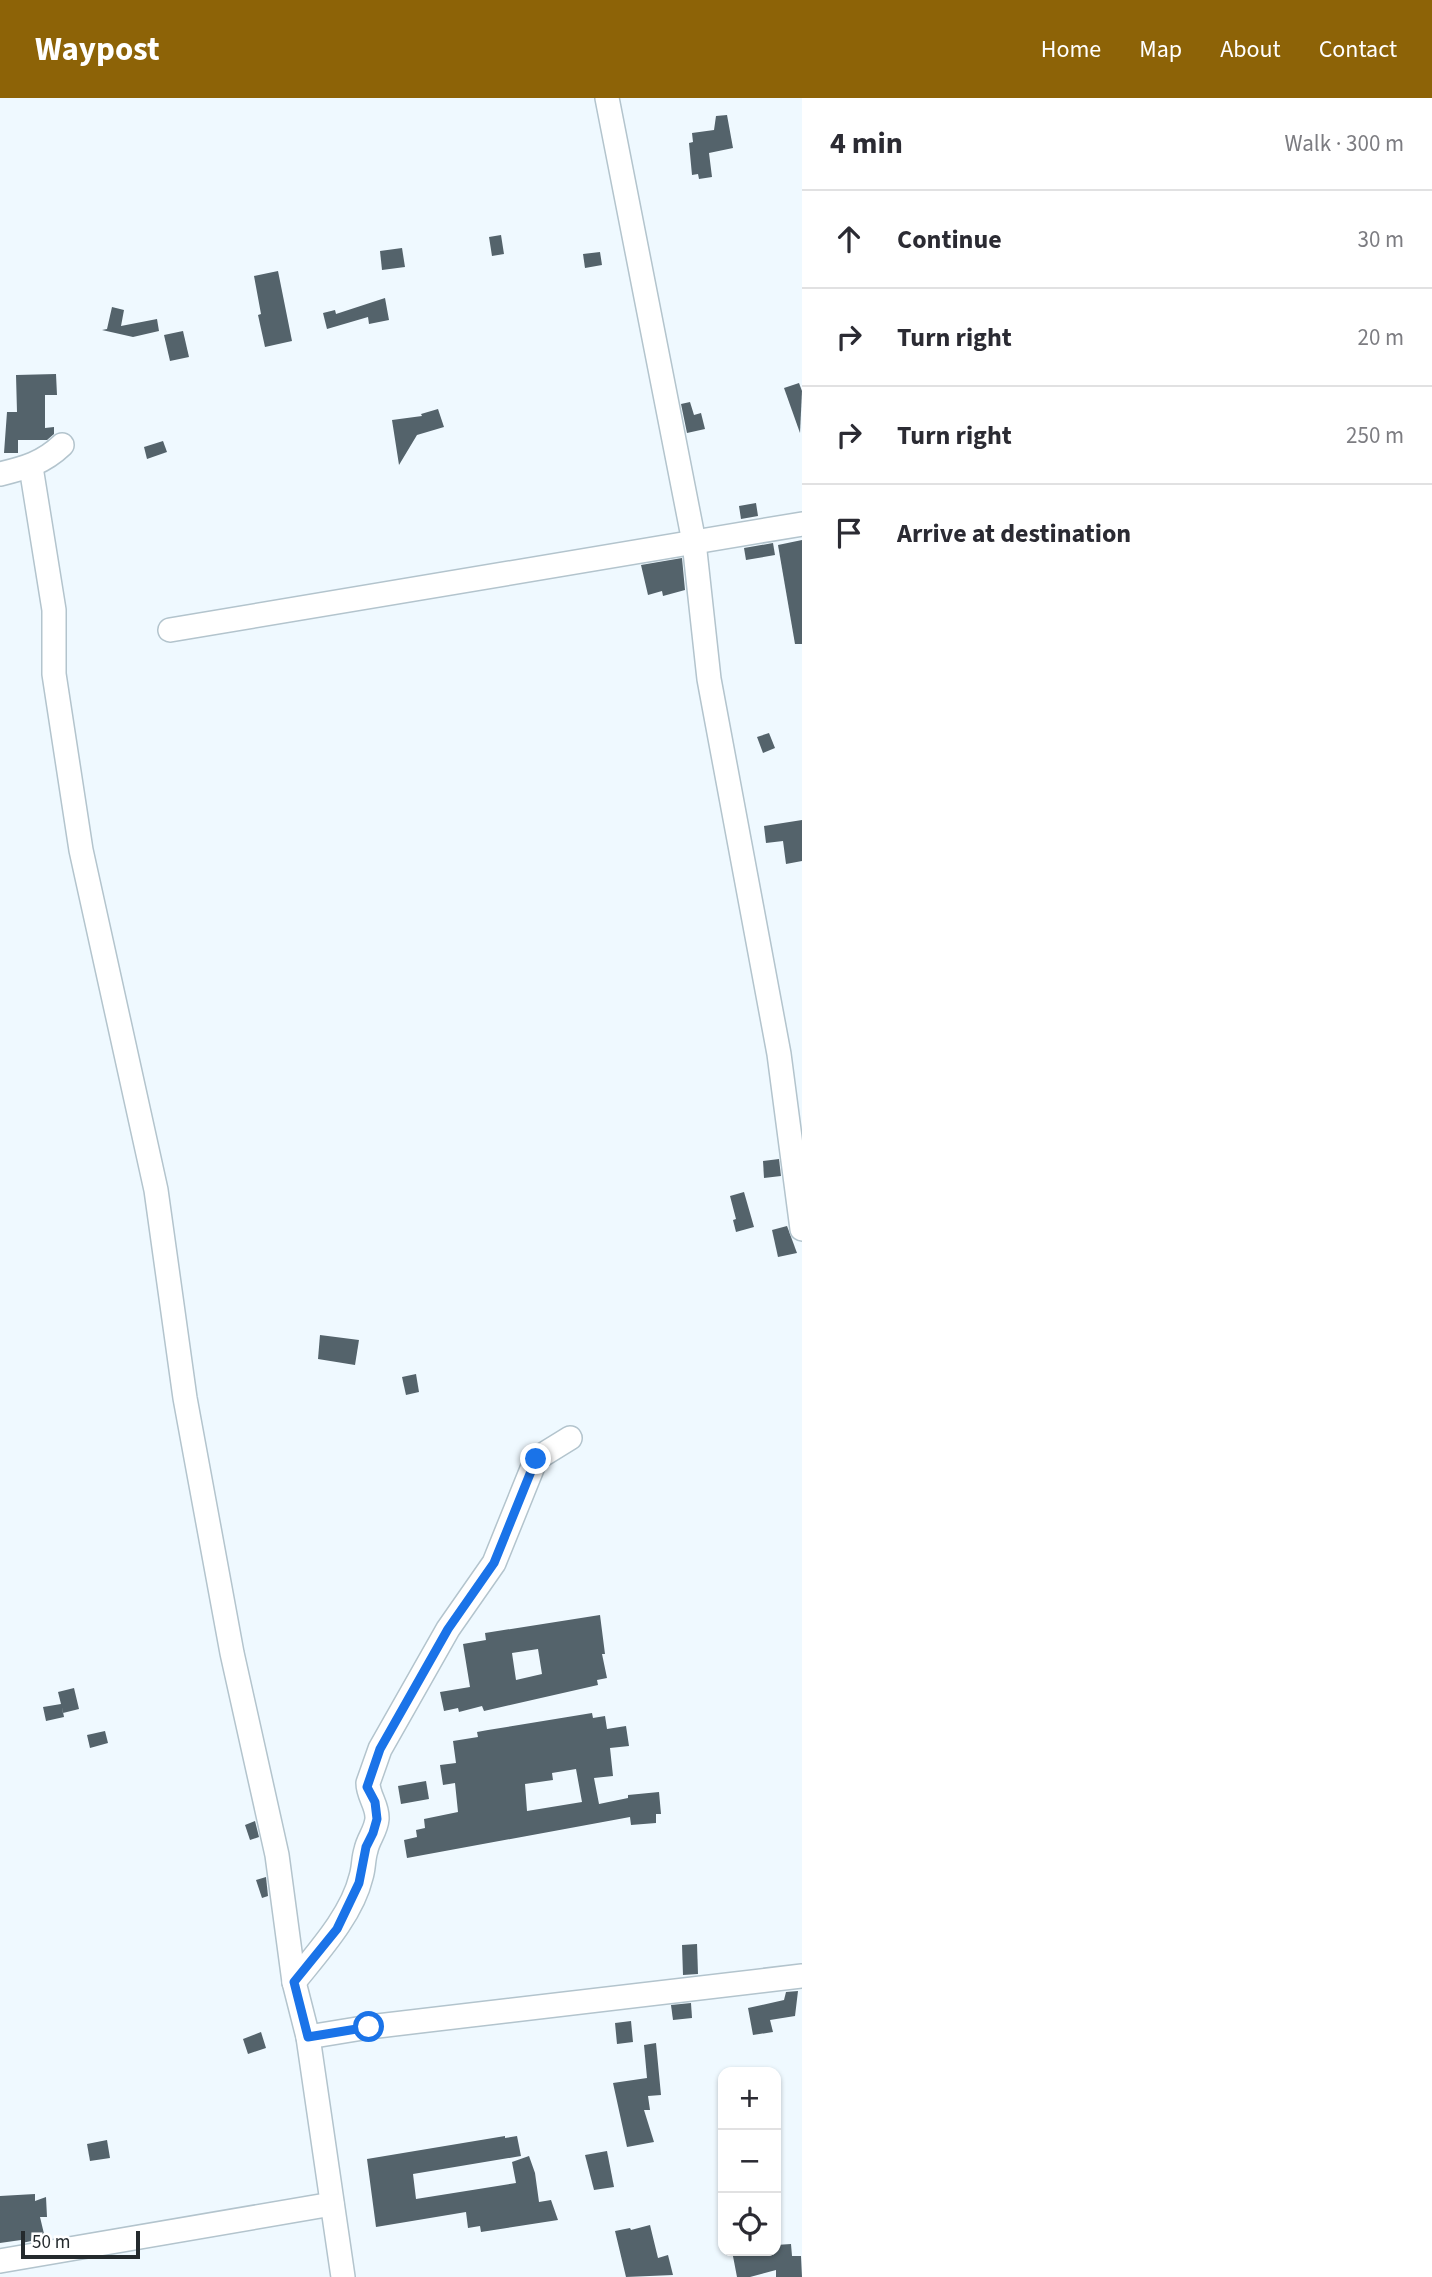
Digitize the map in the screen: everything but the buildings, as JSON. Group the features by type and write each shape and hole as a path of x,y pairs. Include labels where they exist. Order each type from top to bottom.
{"street":[{"path":"607,98 694,542 709,680 779,1055 802,1229"},
{"path":"0,474 31,467 49,458 62,445"},
{"path":"31,467 54,610 54,674 82,850 156,1189 185,1398 232,1653 277,1855 294,1982 308,2037 343,2277"},
{"path":"170,630 802,524"},
{"path":"294,1982 337,1929 359,1883 366,1847 377,1819 375,1802 367,1787 380,1749 448,1629 494,1563 536,1459 570,1437"},
{"path":"308,2037 369,2027 802,1976"},
{"path":"0,2261 332,2204"}],"route":[{"path":"369,2027 308,2037 294,1982 337,1929 362,1876 366,1847 377,1819 375,1802 367,1787 380,1749 448,1629 494,1563 536,1459"}]}
